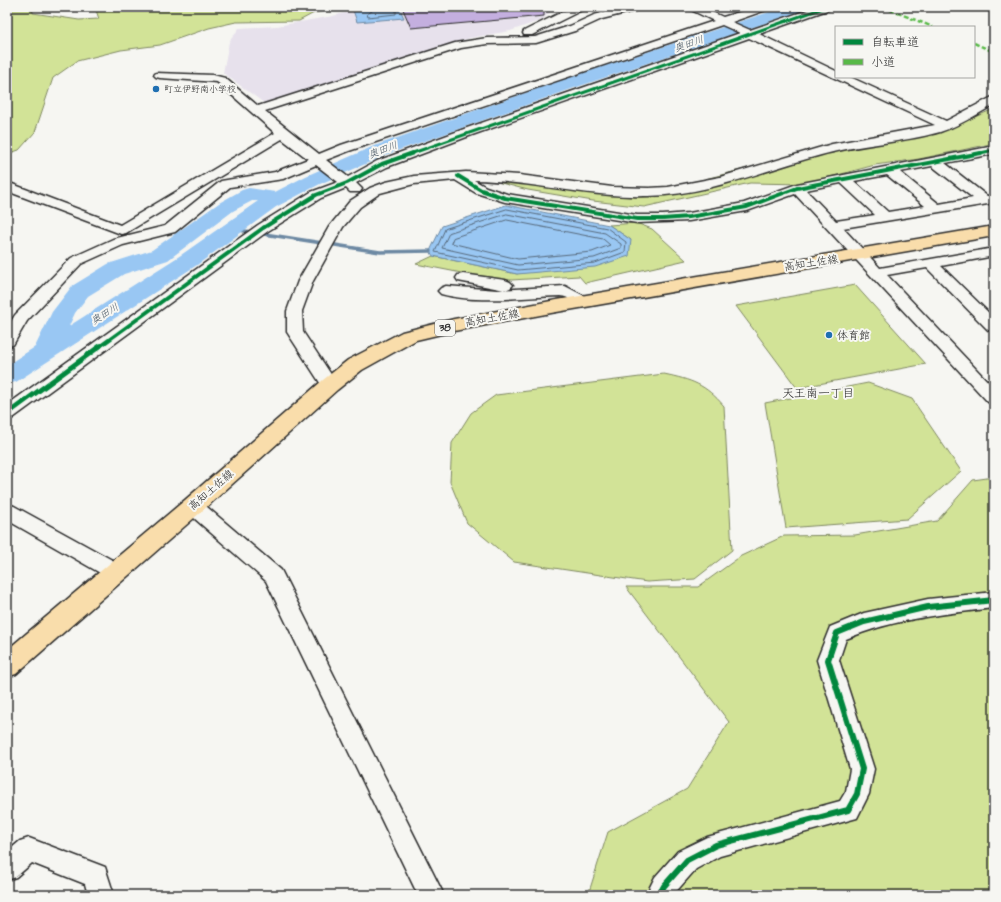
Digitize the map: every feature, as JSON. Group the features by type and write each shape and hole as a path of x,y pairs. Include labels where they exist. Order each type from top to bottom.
{"main road":[{"name":"高知土佐線","path":"7,666 193,506 330,385 355,365 409,336 454,325 994,231"}],"street":[{"path":"513,41 580,7"},
{"path":"257,110 459,45 487,41 536,40 574,28 598,17 638,7"},
{"path":"693,7 835,74"},
{"path":"7,341 20,318 76,261 118,242 170,229 226,184 278,176 317,159 765,7"},
{"path":"7,414 263,228 344,180 382,164 461,135 826,7"},
{"path":"160,75 212,78 221,80 283,133 365,196"},
{"path":"843,78 944,125"},
{"path":"330,385 295,332 293,322 294,310 305,279 341,219 365,196 384,186 437,176 458,176 519,178 617,192 667,191 730,178 819,151 872,140 917,133 944,125 994,100"},
{"path":"7,186 121,230 283,133"},
{"path":"458,176 481,190 505,198 637,219 663,219 689,217 747,207 797,188 994,150"},
{"path":"981,153 994,163"},
{"path":"935,162 989,199"},
{"path":"889,170 935,208"},
{"path":"844,179 884,216"},
{"path":"797,188 858,255 994,398"},
{"path":"832,226 989,199"},
{"path":"876,273 991,256"},
{"path":"930,264 994,327"},
{"path":"463,278 509,286 552,283 585,302"},
{"path":"446,291 497,295 565,291"},
{"path":"193,506 274,576 431,895"},
{"path":"7,511 116,572"},
{"path":"660,895 664,886 687,860 716,845 848,810 857,794 862,769 828,660 837,633 864,622 928,607 994,600"},
{"path":"7,868 30,850 96,876 101,895"}],"shaded area":[{"path":"365,7 555,7 542,20 510,31 470,38 264,103 223,73 229,42 239,28 277,26 333,16"}],"green space":[{"path":"7,7 32,7 33,13 79,20 99,19 95,7 347,7 314,13 299,21 236,22 209,28 160,45 121,50 77,61 53,78 35,132 19,150 7,154"},
{"path":"994,109 994,142 986,145 919,159 875,165 804,184 750,183 644,207 593,201 528,190 470,175 641,193 701,180 812,152 955,125"},
{"path":"636,223 652,229 686,260 585,283 579,276 511,280 487,278 416,264 433,256 517,274 631,240 609,225"},
{"name":"体育館","path":"855,285 926,364 797,388 736,306"},
{"path":"664,374 683,378 697,384 711,393 724,406 732,550 695,579 647,582 514,562 467,523 450,482 452,443 471,413 496,395"},
{"path":"868,383 912,399 961,471 907,519 786,528 765,403"},
{"path":"994,477 994,895 588,895 608,832 687,789 729,722 626,587 698,587 741,556 784,536 855,535 937,521 973,480"}],"water":[{"path":"399,7 404,18 357,22 353,10"},
{"path":"506,205 609,225 631,240 629,256 595,267 517,274 433,256 430,251 442,226"}],"building":[{"path":"402,7 544,7 544,16 411,28"}],"waterway":[{"name":"奥田川","path":"44,352 189,260 269,203 313,180 381,150 571,83 799,7"},
{"path":"44,352 64,312 80,291 116,269 160,255 226,207 249,194 278,198"},
{"path":"232,229 380,252 430,251"},
{"name":"奥田川","path":"7,376 44,352"}],"marked path":[{"path":"883,7 930,26"},
{"path":"975,43 994,52"}],"cycle path":[{"path":"7,414 263,228 316,195 347,183 382,164 468,132 826,7"},
{"path":"458,176 481,190 505,198 637,219 663,219 689,217 747,207 797,188 994,150"},
{"path":"659,895 664,886 687,860 716,845 848,810 857,794 862,769 828,660 837,633 864,622 928,607 994,600"}],"place":[{"name":"町立伊野南小学校","path":"156,89"},
{"name":"体育館","path":"829,335"}],"district":[{"name":"天王南一丁目","path":"818,393"}]}
